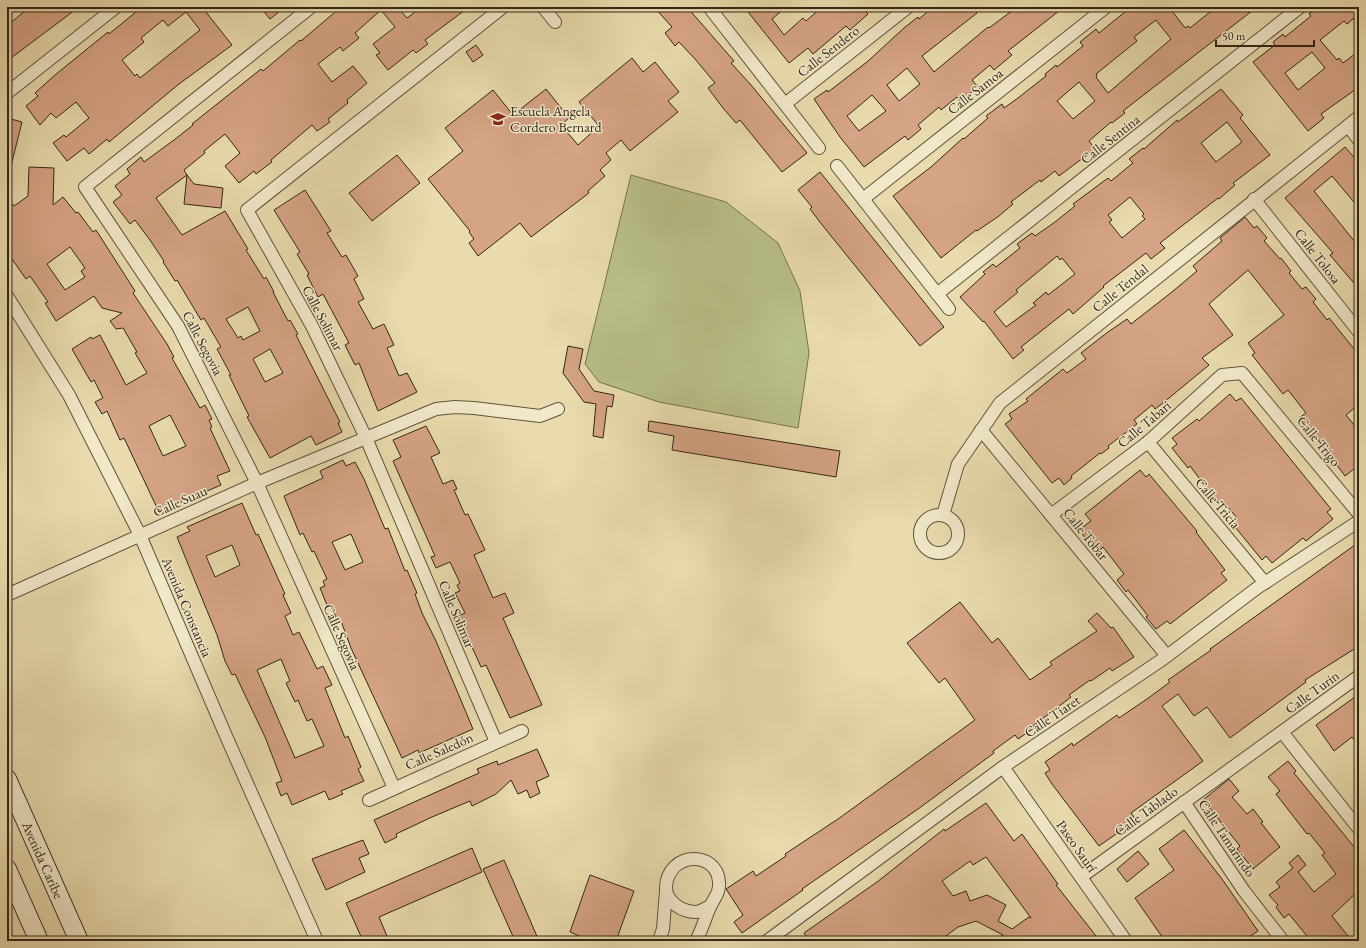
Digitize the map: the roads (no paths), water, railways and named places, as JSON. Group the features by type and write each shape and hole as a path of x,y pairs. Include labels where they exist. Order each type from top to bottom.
{"street":[{"path":"7,93 116,7"},
{"name":"Calle Segovia","path":"310,7 84,187 178,326 257,483 394,788"},
{"name":"Calle Solimar","path":"496,742 366,438 312,326 247,210 503,7"},
{"path":"543,7 555,22"},
{"name":"Calle Sendero","path":"785,104 908,7"},
{"name":"Calle Samoa","path":"862,199 1106,7"},
{"name":"Calle Sentina","path":"938,294 1300,7"},
{"path":"712,8 820,148"},
{"name":"Calle Tendal","path":"943,515 958,464 1000,403 1254,199 1359,117"},
{"path":"1348,126 1359,140"},
{"path":"837,166 949,309"},
{"name":"Calle Tolosa","path":"1254,199 1359,332"},
{"name":"Avenida Constancia","path":"7,296 70,395 140,535 226,736 317,941"},
{"name":"Calle Tabari","path":"1051,515 1148,442 1222,375 1242,373 1255,386"},
{"name":"Calle Trigo","path":"1255,386 1359,514"},
{"name":"Calle Suau","path":"7,595 257,483 436,409 455,407 474,408 540,416 558,409"},
{"name":"Calle Tobar","path":"981,430 1167,656"},
{"name":"Calle Tricia","path":"1148,442 1265,583"},
{"name":"Calle Tiaret","path":"767,941 1003,767 1167,656 1265,583 1359,521"},
{"name":"Calle Turin","path":"1230,769 1359,676"},
{"name":"Calle Saledón","path":"369,800 522,730"},
{"path":"1282,732 1358,826"},
{"name":"Paseo Saurí","path":"1003,767 1126,941"},
{"name":"Calle Tablado","path":"1081,877 1230,769"},
{"name":"Avenida Caribe","path":"7,779 79,941"},
{"name":"Calle Tamarindo","path":"1184,802 1244,891 1282,941"},
{"path":"659,941 663,929 668,876 676,864 688,859 702,860 714,868 719,881 718,895 710,906 696,941"},
{"path":"7,869 39,941"},
{"path":"666,890 672,902 683,910 697,912 710,906"}],"place":[{"name":"Escuela Angela Cordero Bernard","path":"498,119"}]}
